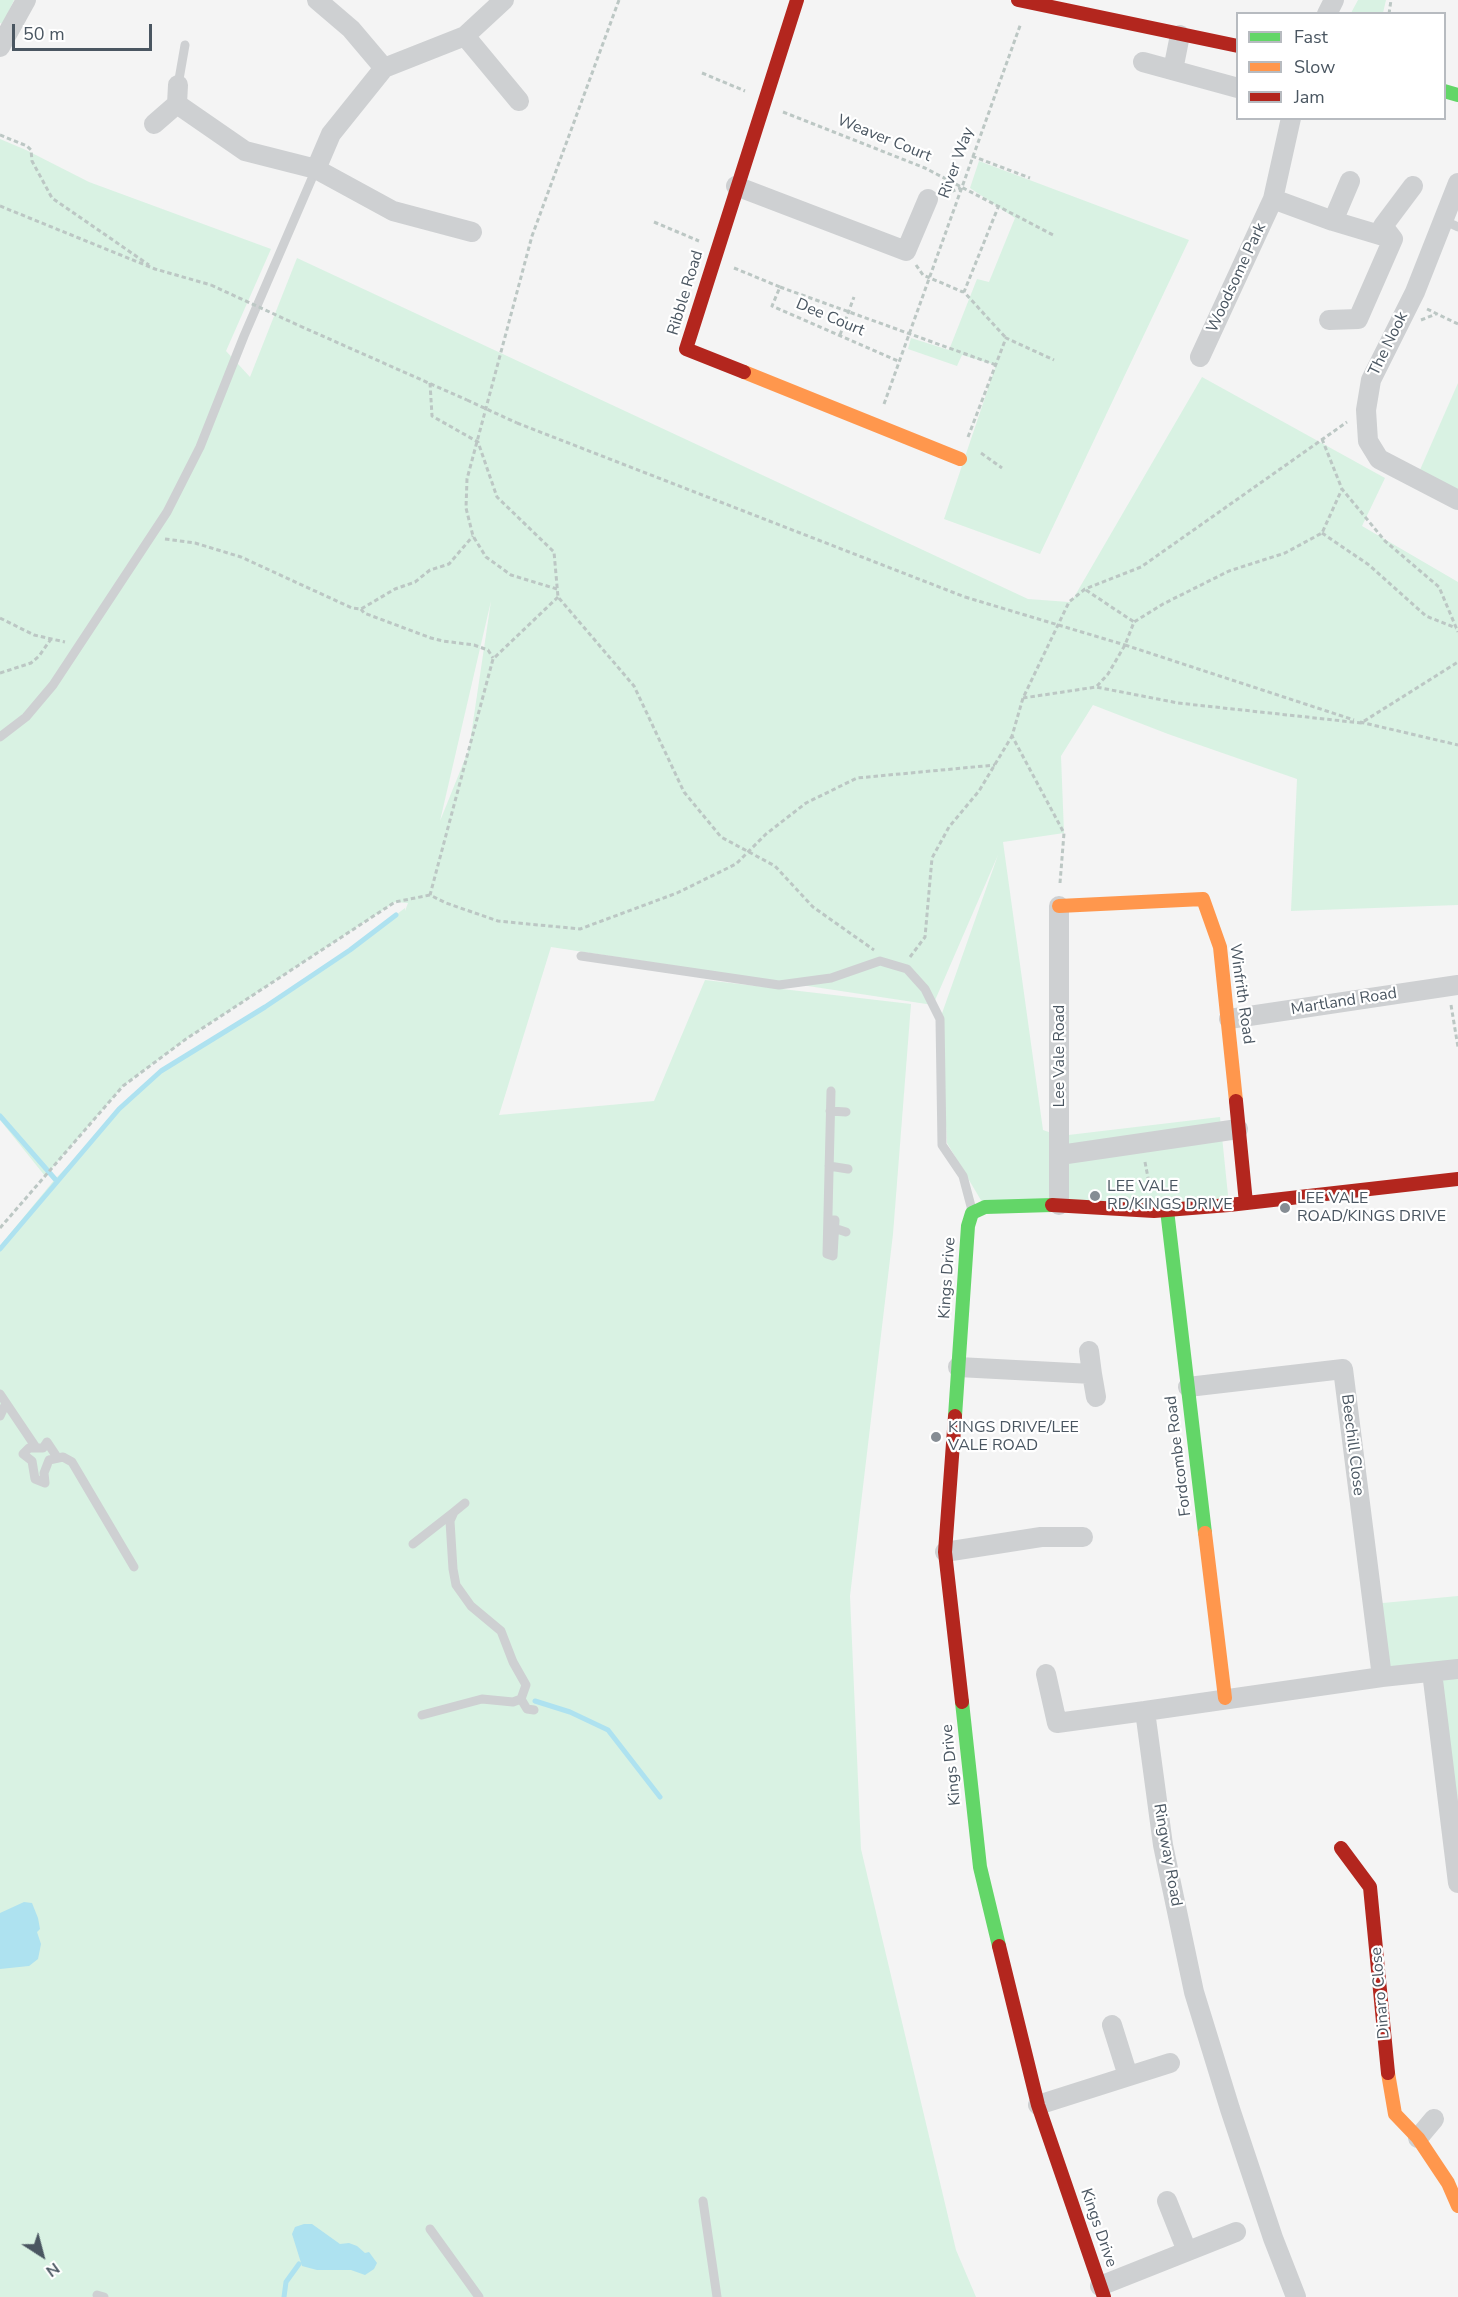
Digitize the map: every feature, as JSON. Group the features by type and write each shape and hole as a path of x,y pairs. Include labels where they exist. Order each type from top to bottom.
{"street":[{"path":"0,46 26,0"},
{"path":"316,0 351,29 384,68"},
{"path":"316,169 331,134 384,68 465,36 504,0"},
{"name":"Ribble Road","path":"797,0 686,348 960,459"},
{"path":"1025,2 1061,5 1180,35 1236,46"},
{"path":"1173,70 1180,35"},
{"path":"465,36 519,101"},
{"path":"1143,62 1236,87"},
{"path":"154,124 178,94 245,151 316,169 393,211 472,232"},
{"name":"Woodsome Park","path":"1200,357 1273,199 1291,120"},
{"path":"1333,221 1350,181"},
{"name":"The Nook","path":"1458,183 1450,224 1371,380 1366,410 1368,441 1380,459 1458,500"},
{"path":"736,186 906,251 928,199"},
{"path":"1393,239 1383,226 1413,186"},
{"path":"1273,199 1333,221 1393,239"},
{"path":"1329,320 1358,320 1393,239"},
{"name":"Winfrith Road","path":"1059,906 1203,898 1220,947 1236,1077 1238,1129 1245,1176 1246,1203"},
{"name":"Lee Vale Road","path":"1059,906 1059,1205"},
{"name":"Martland Road","path":"1229,1019 1453,985"},
{"path":"1060,1155 1238,1129"},
{"path":"972,1213 985,1207 1059,1205 1160,1211 1458,1179"},
{"name":"Fordcombe Road","path":"1160,1211 1188,1387 1225,1698"},
{"name":"Kings Drive","path":"972,1213 968,1226 945,1552 980,1867 1038,2104 1102,2291"},
{"path":"1089,1351 1096,1397"},
{"path":"958,1367 1092,1374"},
{"name":"Beechill Close","path":"1188,1387 1343,1369 1382,1677"},
{"path":"945,1552 1041,1537 1083,1537"},
{"path":"1046,1674 1057,1723 1225,1698 1458,1669"},
{"path":"1432,1672 1458,1883"},
{"name":"Ringway Road","path":"1145,1711 1163,1845 1194,1992 1233,2120 1273,2238 1296,2297"},
{"name":"Dinaro Close","path":"1341,1848 1370,1887 1389,2080 1395,2114 1418,2138 1448,2183 1458,2206"},
{"path":"1112,2025 1128,2076"},
{"path":"1038,2104 1170,2063"},
{"path":"1418,2138 1434,2120"},
{"path":"1167,2201 1187,2251"},
{"path":"1102,2291 1187,2251 1236,2232"}],"lane":[{"path":"178,94 185,45"},
{"path":"0,736 26,717 53,685 167,512 200,447 244,336 316,169"},
{"path":"581,956 779,985 831,978 857,967 880,961 902,967 925,988 940,1019 942,1145 963,1176 969,1193 972,1213"},
{"path":"828,1220 835,1220 833,1256 826,1254 831,1091"},
{"path":"830,1110 846,1112"},
{"path":"829,1166 848,1169"},
{"path":"834,1228 846,1232"},
{"path":"0,1394 35,1446"},
{"path":"0,1416 6,1403"},
{"path":"57,1457 47,1442 43,1448 35,1446 29,1448 24,1454 32,1461 35,1479 45,1483 46,1466 49,1460 63,1457 72,1462 134,1567"},
{"path":"414,1544 465,1503"},
{"path":"454,1512 450,1521 450,1529 456,1586 471,1606 501,1631 513,1662 526,1684 521,1699 526,1708 534,1710"},
{"path":"422,1715 482,1700 513,1702 521,1699"},
{"path":"703,2201 717,2297"},
{"path":"430,2229 479,2297"}],"path":[{"path":"558,589 511,575 486,557 473,536 466,508 467,479 532,236 619,0"},
{"name":"River Way","path":"877,425 898,360 1018,28 1025,2"},
{"name":"Weaver Court","path":"702,73 765,102 925,168 1055,236"},
{"path":"0,135 27,146 31,150 32,161 52,198 155,269"},
{"path":"972,156 1030,178"},
{"path":"964,292 999,205"},
{"path":"0,206 155,269 211,285 517,423 965,597 1125,645 1361,723 1458,745"},
{"name":"Dee Court","path":"654,222 780,287 772,306 898,360"},
{"path":"906,251 922,275 964,292 1006,338 1054,360"},
{"path":"780,287 996,365"},
{"path":"840,335 854,297"},
{"path":"1410,301 1458,324"},
{"path":"973,444 967,439 1006,338"},
{"path":"430,383 432,416 478,442 497,497 554,552 558,597 634,686 684,792 721,837 775,866 813,907 902,967 925,937 932,858 950,827 979,791 1012,736 1023,698 1069,602 1084,590 1141,567 1366,410"},
{"path":"1322,440 1342,489 1385,541 1439,587 1457,630"},
{"path":"978,450 1002,468"},
{"path":"1096,687 1108,674 1125,645 1134,622 1163,604 1229,571 1285,552 1322,533 1342,489"},
{"path":"1322,533 1369,565 1426,616 1457,630"},
{"path":"150,537 195,543 241,557 351,608 361,609 395,589 415,582 430,570 450,564 473,536"},
{"path":"1084,590 1134,622"},
{"path":"430,895 493,659 558,597"},
{"path":"361,609 364,613 431,638 474,645 488,650 493,659"},
{"path":"0,618 34,635 81,643"},
{"path":"0,673 31,663 51,639"},
{"path":"1023,698 1096,687 1178,704 1361,723 1458,662"},
{"path":"1012,736 1064,833 1059,906"},
{"path":"0,1228 123,1086 186,1039 395,902 430,895 498,921 580,929 677,893 736,864 766,834 806,803 857,778 995,765"},
{"path":"1453,985 1458,1047"},
{"path":"1142,1143 1160,1211"}],"green space":[{"path":"0,0 14,0 3,24 0,23"},
{"path":"1358,0 1386,0 1383,12 1352,12"},
{"path":"0,139 89,182 271,249 226,351 250,377 297,258 1028,599 1069,602 1073,599 1202,377 1385,478 1362,526 1458,582 1458,905 1291,911 1297,779 1093,705 1061,756 1064,833 1003,842 1043,1130 1060,1136 1220,1117 1229,1205 985,1207 947,1143 940,1019 998,855 933,1005 551,947 499,1115 654,1101 705,980 911,1004 893,1234 850,1596 861,1849 956,2250 976,2297 0,2297 0,1246 55,1179 93,1141 119,1109 161,1071 265,1007 350,950 405,908 405,911 408,903 395,902 186,1039 123,1086 45,1176 0,1120","holes":["491,601 469,749 440,821"]},
{"path":"979,161 1189,240 1040,554 944,519 996,365 962,355 957,366 908,349 911,338 949,350 977,279 989,282 1015,218 970,188"},
{"path":"1458,383 1458,497 1416,479"},
{"path":"1458,1596 1458,1883 1432,1673 1382,1677 1372,1604"}],"water":[{"path":"24,1902 32,1903 38,1918 40,1929 37,1932 41,1944 38,1959 29,1966 0,1969 0,1913"},
{"path":"312,2224 340,2244 349,2243 365,2253 369,2252 377,2263 374,2269 365,2275 351,2270 317,2270 302,2266 292,2234 295,2227"}],"waterway":[{"path":"0,1249 119,1109 161,1071 265,1007 350,950 396,915"},
{"path":"0,1116 55,1179"},
{"path":"535,1701 570,1712 608,1730 660,1797"},
{"path":"284,2297 286,2282 299,2264"}],"traffic: fast":[{"path":"1446,92 1458,95"},
{"path":"955,1416 968,1226 972,1213 985,1207 1052,1205"},
{"path":"1167,1210 1205,1533"},
{"path":"962,1702 980,1867 999,1946"}],"traffic: slow":[{"path":"744,372 960,459"},
{"path":"1059,906 1203,899 1220,947 1236,1101"},
{"path":"1205,1533 1225,1698"},
{"path":"1388,2073 1395,2114 1418,2138 1448,2183 1458,2206"}],"traffic: jam":[{"path":"744,372 686,349 797,0"},
{"path":"1018,0 1236,46"},
{"path":"1236,1101 1246,1203"},
{"path":"1052,1205 1154,1211 1229,1205 1458,1179"},
{"path":"955,1416 945,1552 962,1702"},
{"path":"1341,1848 1370,1887 1388,2073"},
{"path":"999,1946 1038,2105 1104,2297"}],"place":[{"name":"LEE VALE RD/KINGS DRIVE","path":"1095,1196"},
{"name":"LEE VALE ROAD/KINGS DRIVE","path":"1285,1208"},
{"name":"KINGS DRIVE/LEE VALE ROAD","path":"936,1437"}]}
